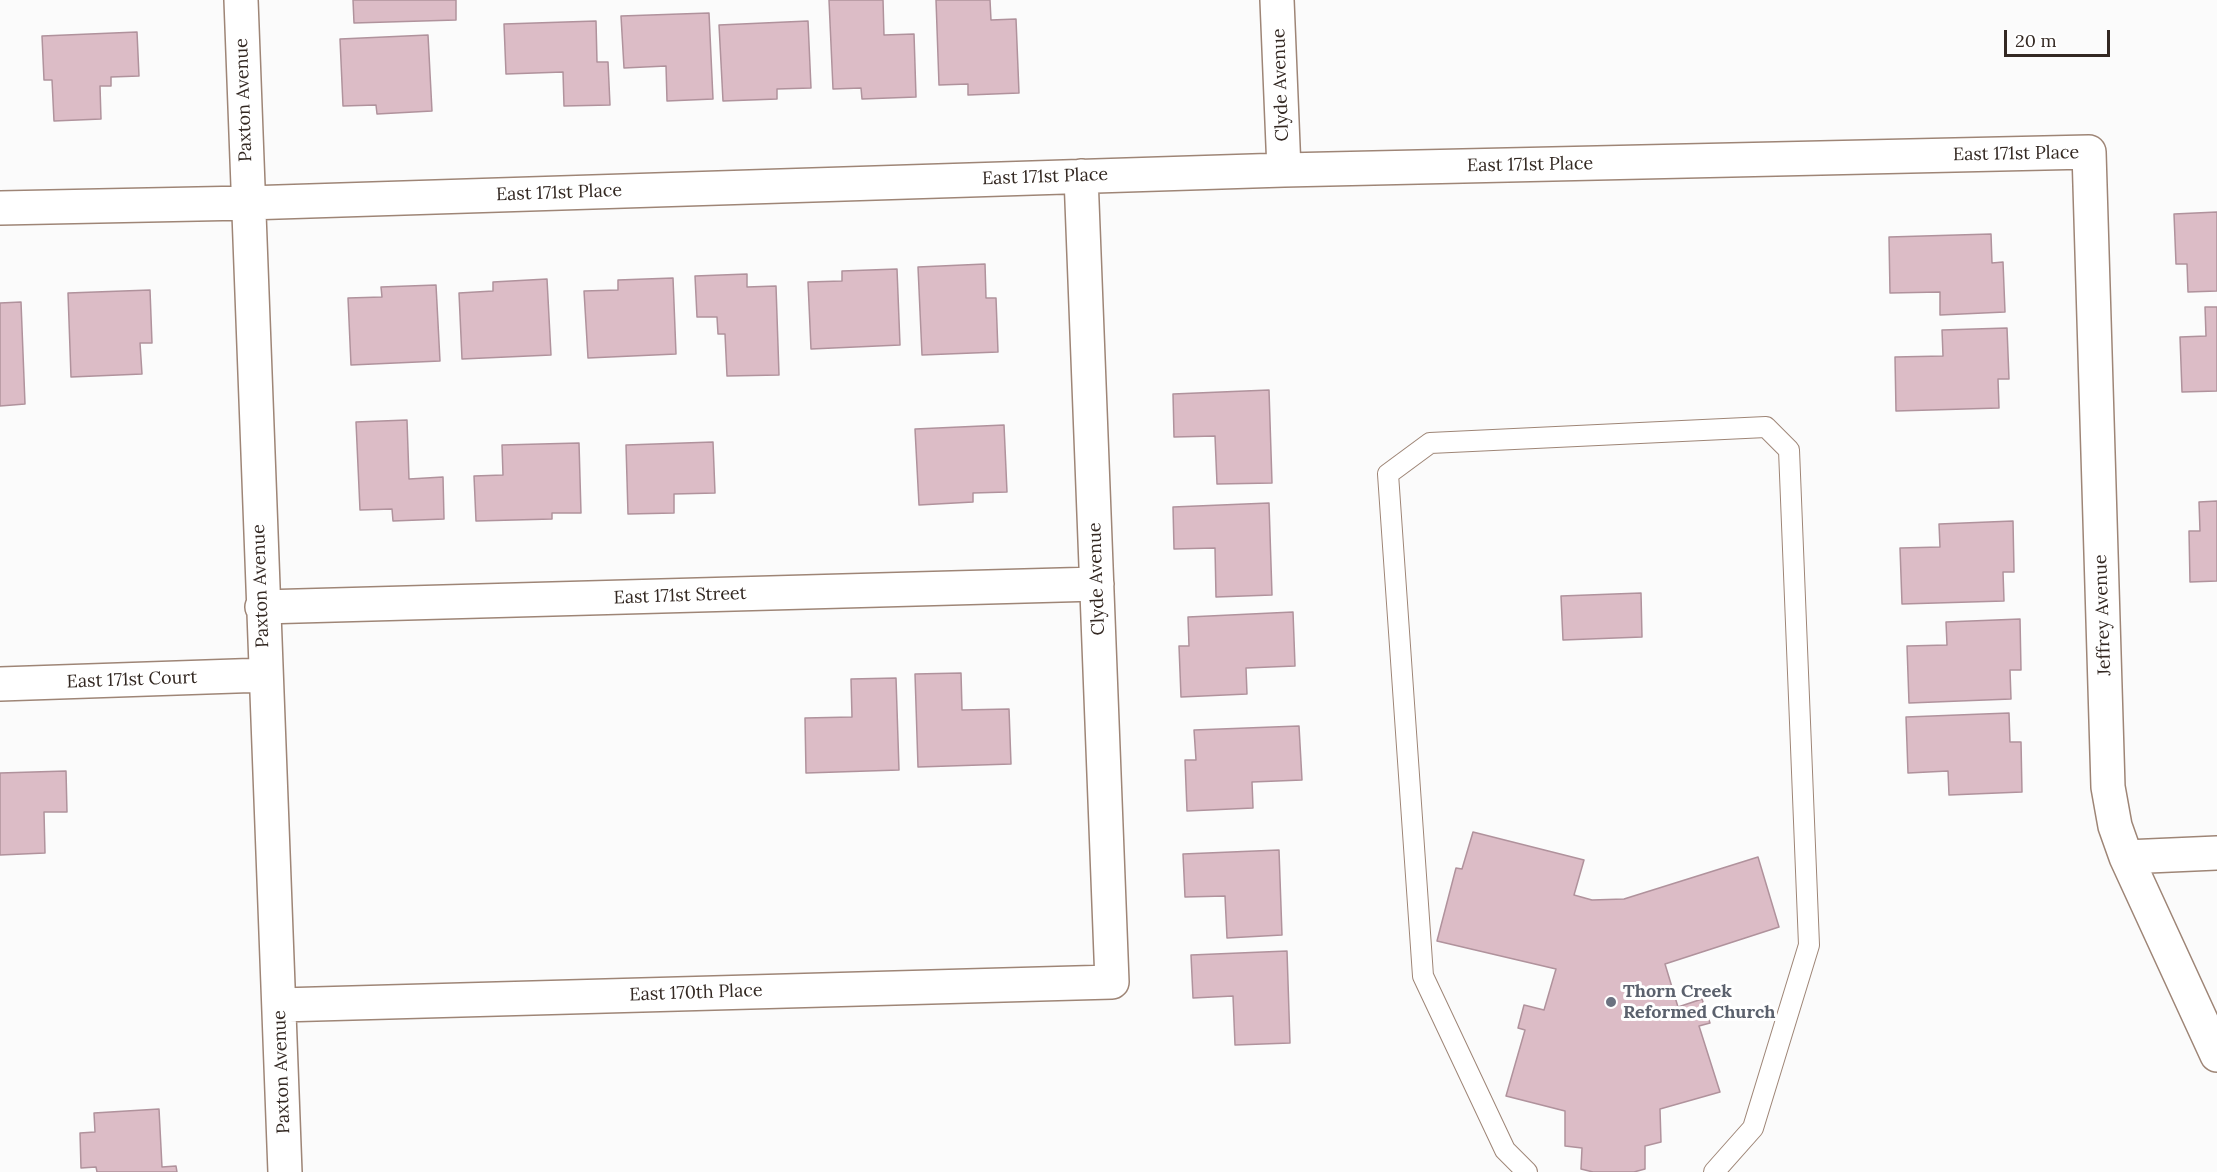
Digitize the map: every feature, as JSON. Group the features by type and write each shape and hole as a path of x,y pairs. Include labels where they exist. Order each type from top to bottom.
{"street":[{"name":"Paxton Avenue","path":"241,0 285,1172"},
{"name":"Clyde Avenue","path":"1277,0 1284,170"},
{"name":"East 171st Place","path":"0,208 247,203 1284,170 2089,152"},
{"name":"Jeffrey Avenue","path":"2089,152 2108,787 2115,826 2126,857 2217,1055"},
{"name":"Clyde Avenue","path":"1081,176 1112,982"},
{"name":"East 171st Street","path":"262,607 1097,584"},
{"name":"East 171st Court","path":"0,684 265,675"},
{"path":"2126,857 2217,853"},
{"name":"East 170th Place","path":"280,1005 1112,982"}],"lane":[{"path":"1527,1172 1505,1150 1423,976 1388,474 1430,444 1766,427 1788,450 1809,945 1753,1128 1714,1172"}],"building":[{"path":"353,0 456,0 456,20 354,23"},
{"path":"829,0 883,0 884,35 914,34 916,97 862,99 861,88 833,89"},
{"path":"936,0 990,0 991,20 1016,19 1019,93 968,95 968,84 939,85"},
{"path":"709,13 713,99 667,101 666,66 624,68 621,16"},
{"path":"596,21 597,62 608,62 610,105 564,106 563,72 506,74 504,24"},
{"path":"808,21 811,88 777,89 777,99 723,101 719,25"},
{"path":"137,32 139,76 111,77 111,86 100,86 101,119 54,121 52,80 44,80 42,36"},
{"path":"428,35 432,111 377,114 376,105 343,106 340,39"},
{"path":"2217,212 2217,291 2188,292 2187,264 2176,264 2174,214"},
{"path":"1991,234 1992,263 2003,262 2005,312 1940,315 1940,292 1890,293 1889,237"},
{"path":"985,264 986,298 996,298 998,352 922,355 918,267"},
{"path":"897,269 900,345 811,349 808,282 842,281 842,271"},
{"path":"747,274 747,287 776,286 779,375 727,376 725,334 718,334 717,317 697,317 695,276"},
{"path":"673,278 676,354 588,358 584,291 618,290 618,280"},
{"path":"547,279 551,355 462,359 459,293 493,291 493,282"},
{"path":"436,285 440,361 351,365 348,298 382,297 381,287"},
{"path":"150,290 152,343 140,343 142,374 71,377 68,293"},
{"path":"21,302 25,404 0,406 0,303"},
{"path":"2205,307 2217,307 2217,391 2182,392 2180,337 2206,336"},
{"path":"2007,328 2009,379 1998,379 1999,408 1896,411 1895,357 1943,356 1942,330"},
{"path":"1269,390 1272,483 1217,484 1215,436 1174,437 1173,394"},
{"path":"407,420 409,479 443,477 444,519 393,521 392,509 360,510 356,422"},
{"path":"1004,425 1007,492 973,493 973,502 919,505 915,429"},
{"path":"713,442 715,493 674,494 674,513 628,514 626,445"},
{"path":"579,443 581,513 552,513 552,519 476,521 474,476 503,475 502,445"},
{"path":"2217,501 2217,581 2190,582 2189,531 2200,531 2199,502"},
{"path":"1269,503 1272,595 1216,597 1215,548 1174,549 1173,507"},
{"path":"2013,521 2014,572 2003,572 2004,601 1902,604 1900,548 1940,547 1939,524"},
{"path":"1641,593 1642,637 1563,640 1561,596"},
{"path":"1293,612 1295,666 1246,668 1247,694 1181,697 1179,646 1189,646 1188,617"},
{"path":"2020,619 2021,670 2010,670 2011,699 1909,703 1907,646 1947,645 1946,622"},
{"path":"961,673 962,710 1009,709 1011,764 918,767 915,674"},
{"path":"896,678 899,770 806,773 805,718 852,717 851,679"},
{"path":"2009,713 2010,742 2021,742 2022,792 1949,795 1948,771 1908,773 1906,717"},
{"path":"1299,726 1302,780 1252,782 1253,808 1187,811 1185,760 1196,760 1194,730"},
{"path":"66,771 67,812 44,812 45,853 0,855 0,773"},
{"name":"Thorn Creek Reformed Church","path":"1473,832 1584,860 1574,895 1592,900 1624,899 1758,857 1779,927 1665,964 1678,1007 1702,999 1710,1023 1699,1026 1720,1092 1660,1109 1661,1142 1645,1146 1645,1169 1634,1172 1593,1172 1581,1169 1582,1148 1565,1146 1565,1111 1506,1096 1525,1030 1518,1028 1524,1005 1544,1010 1556,969 1437,941 1456,868 1462,869"},
{"path":"1279,850 1282,935 1227,938 1225,896 1185,897 1183,854"},
{"path":"1287,951 1290,1043 1235,1045 1233,996 1193,998 1191,955"},
{"path":"159,1109 162,1167 176,1166 177,1172 97,1172 96,1167 81,1168 80,1133 95,1132 94,1113"}],"place":[{"name":"Thorn Creek Reformed Church","path":"1611,1002"}]}
